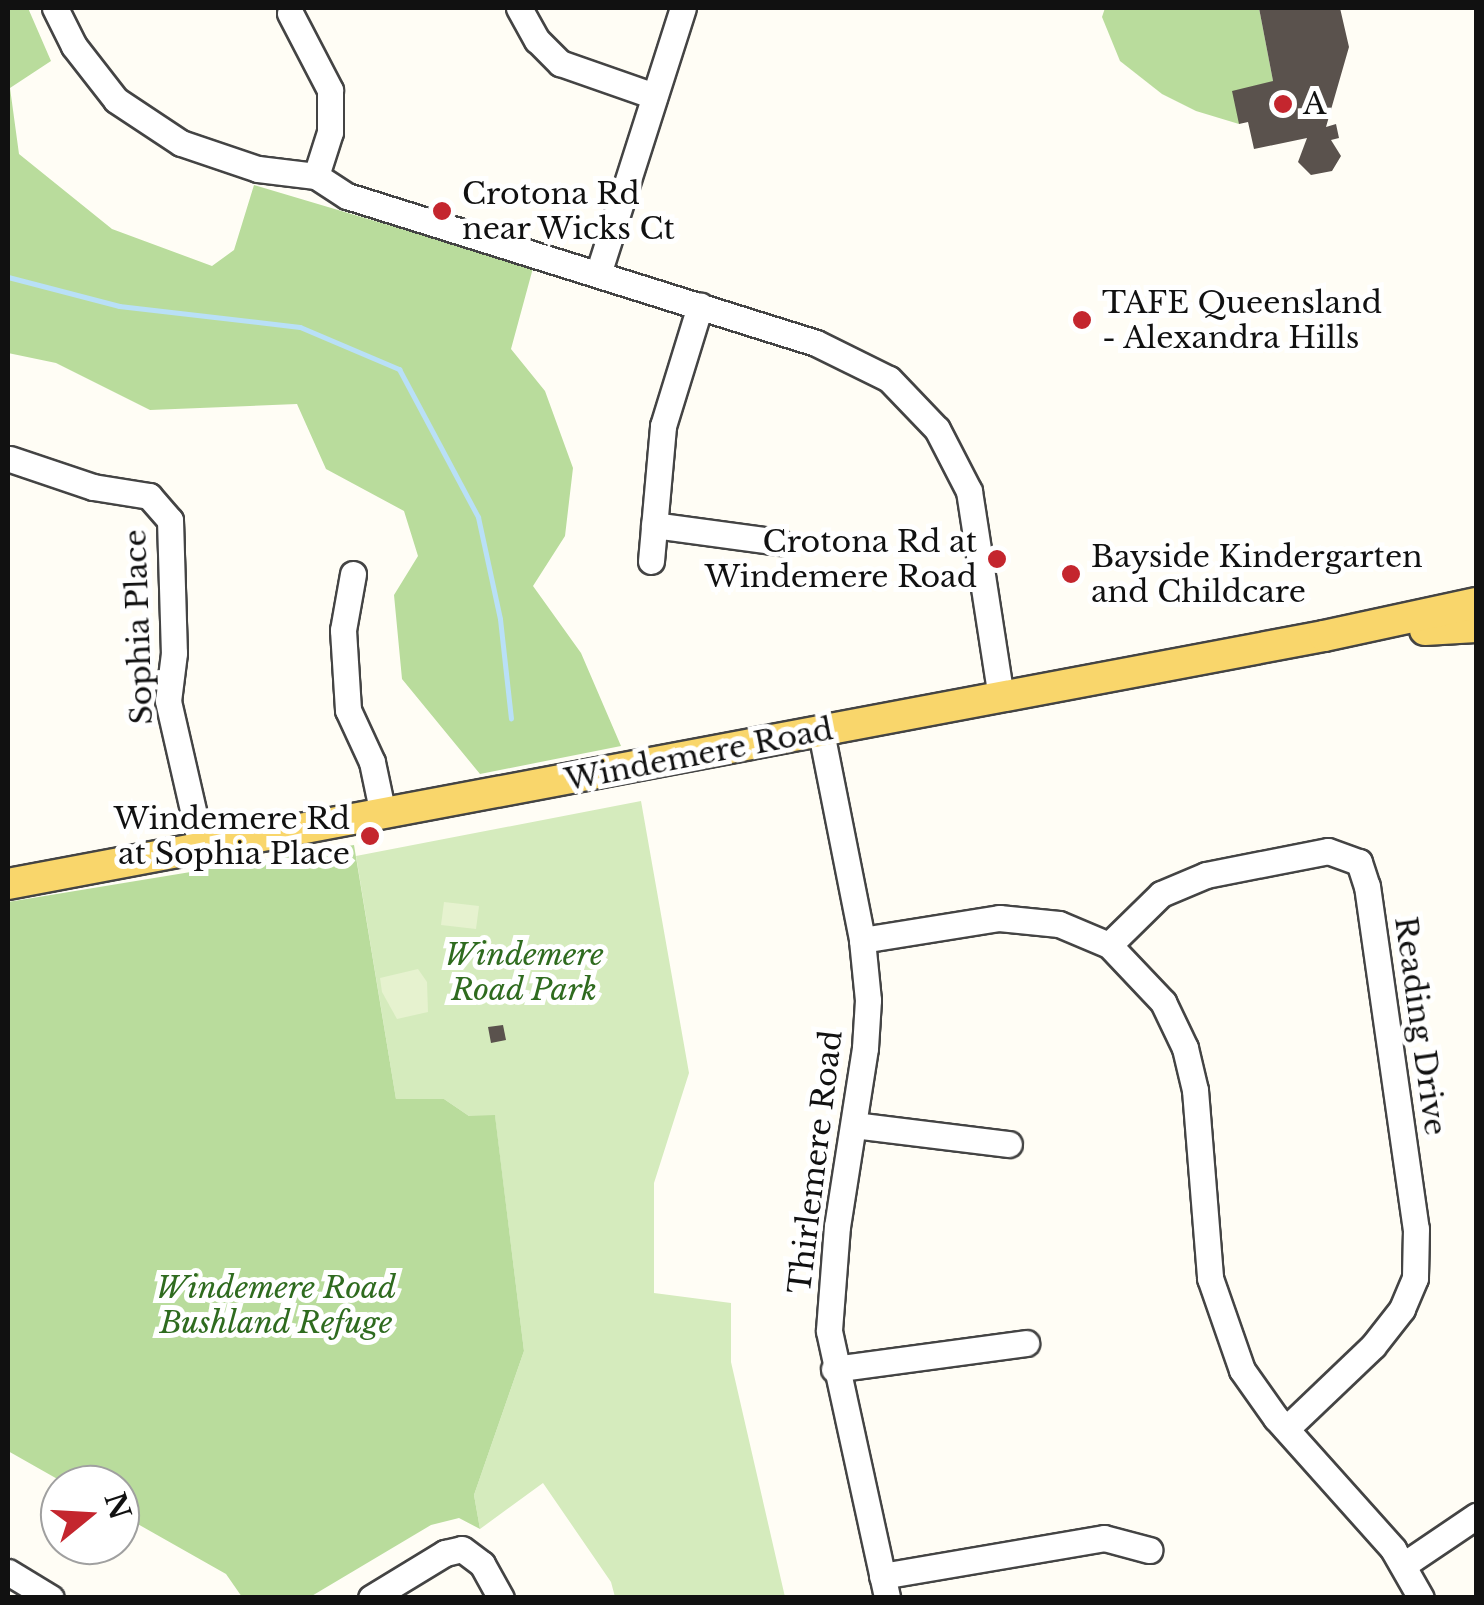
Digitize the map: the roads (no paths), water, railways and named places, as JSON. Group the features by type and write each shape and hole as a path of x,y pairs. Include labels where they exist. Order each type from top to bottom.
{"main road":[{"name":"Windemere Road","path":"8,884 1002,698 1476,604"},
{"name":"Windemere Road","path":"1324,636 1476,627"},
{"name":"Windemere Road","path":"8,869 72,870"}],"street":[{"path":"55,8 74,46 116,100 162,133 200,151 258,169 316,176 347,196 850,356 889,379 921,408 948,446 969,492 1002,698"},
{"path":"519,8 537,40 560,63 654,96"},
{"path":"598,274 684,8"},
{"path":"290,13 321,68 332,100 330,132 316,176"},
{"path":"651,561 663,426 700,306"},
{"name":"Sophia Place","path":"10,459 93,487 149,496 170,520 174,653 168,701 202,845"},
{"path":"654,525 779,542"},
{"path":"353,574 343,630 348,710 372,762 383,814"},
{"name":"Thirlemere Road","path":"821,732 862,940 868,1000 829,1295 834,1369 884,1587"},
{"name":"Reading Drive","path":"1109,945 1162,894 1206,875 1328,851 1358,862 1368,886 1416,1229 1414,1278 1402,1309 1373,1346 1286,1429"},
{"path":"862,940 1000,918 1059,924 1109,945 1163,1002 1184,1048 1195,1090 1210,1278 1242,1370 1286,1429 1405,1564 1421,1598"},
{"path":"854,1125 1009,1144"},
{"path":"834,1369 1026,1343"},
{"path":"1405,1564 1476,1516"},
{"path":"884,1587 1104,1538 1149,1550"},
{"path":"371,1598 445,1553 462,1549 482,1564 501,1598"},
{"path":"8,1572 50,1598"}],"waterway":[{"path":"8,277 119,306 300,327 399,369 478,517 500,619 511,718"}],"place":[{"name":"A","path":"1283,104"},
{"name":"Crotona Rd near Wicks Ct","path":"442,211"},
{"name":"TAFE Queensland - Alexandra Hills","path":"1082,320"},
{"name":"Crotona Rd at Windemere Road","path":"997,559"},
{"name":"Bayside Kindergarten and Childcare","path":"1071,574"},
{"name":"Windemere Rd at Sophia Place","path":"370,836"}],"park label":[{"name":"Windemere Road Park","path":"524,972"},
{"name":"Windemere Road Bushland Refuge","path":"276,1305"}]}
